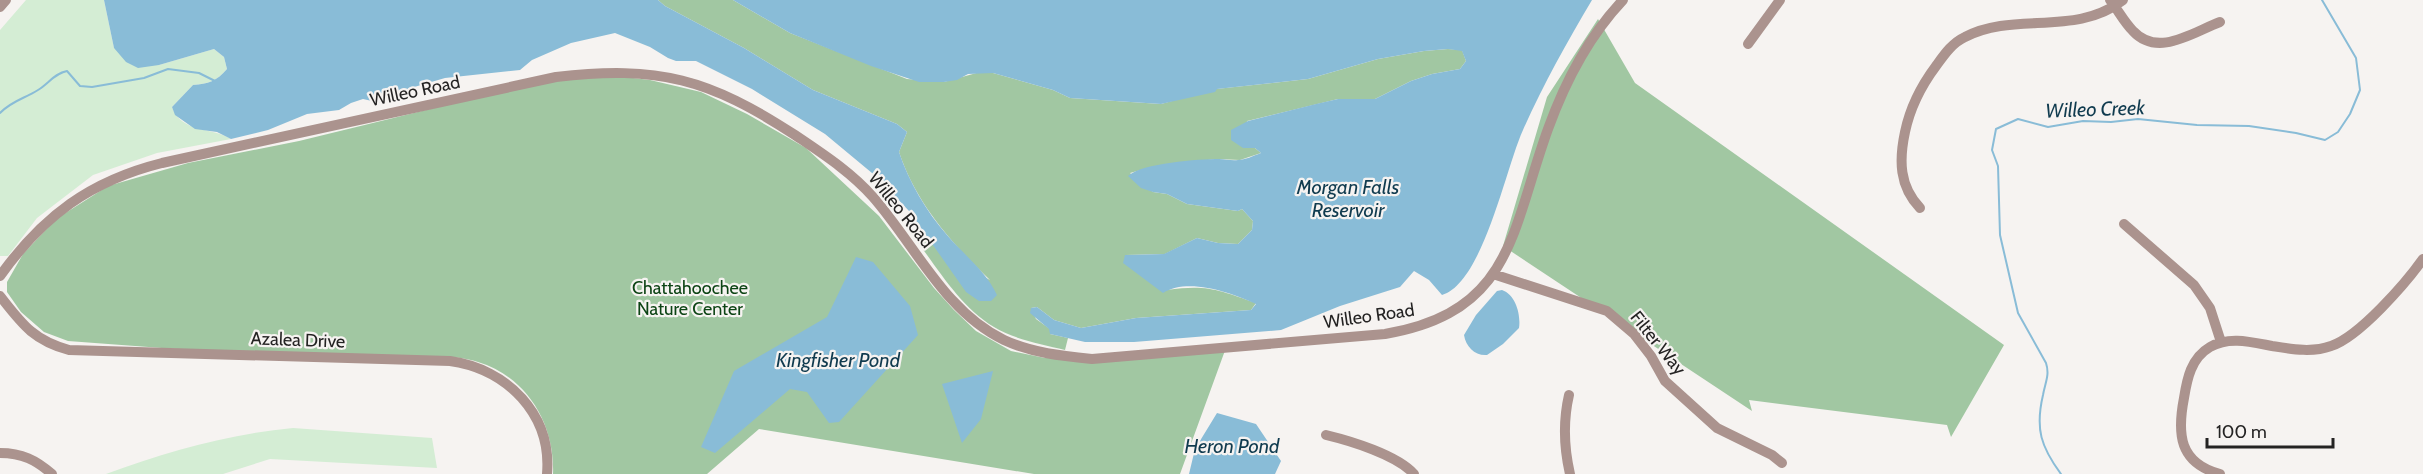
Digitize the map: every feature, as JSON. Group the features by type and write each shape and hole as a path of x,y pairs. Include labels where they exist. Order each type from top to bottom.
{"street":[{"path":"0,7 6,0"},
{"name":"Willeo Road","path":"0,276 32,236 56,213 90,189 130,172 162,163 556,77 620,72 662,75 701,84 744,105 804,141 842,168 872,196 934,278 964,312 980,326 1005,341 1049,354 1092,359 1402,331 1427,325 1450,314 1471,298 1493,274 1508,250 1547,131 1568,79 1591,40 1623,0"},
{"path":"1748,44 1780,0"},
{"path":"1920,208 1909,197 1900,164 1908,120 1916,98 1948,50 1963,38 1982,30 2083,20 2104,13 2116,2 2132,30 2140,38 2153,44 2175,41 2220,22"},
{"path":"2124,224 2194,285 2210,308 2221,342"},
{"path":"2220,474 2200,466 2190,456 2183,444 2180,429 2186,382 2192,367 2205,351 2221,342 2236,340 2297,350 2330,347 2349,335 2384,304 2423,259"},
{"name":"Filter Way","path":"1493,274 1607,311 1634,334 1651,356 1665,381 1717,428 1772,455 1782,463"},
{"name":"Azalea Drive","path":"0,296 33,335 49,344 69,350 450,362 476,367 509,385 531,410 545,442 548,454 547,474"},
{"path":"1569,395 1564,414 1565,443 1570,474"},
{"path":"1326,435 1388,455 1401,462 1414,474"},
{"path":"0,453 24,455 34,459 52,474"}],"green space":[{"path":"26,0 104,0 114,48 159,65 214,49 224,57 227,69 212,81 193,85 172,107 182,121 231,139 157,153 93,175 37,218 8,256 0,256 0,30"},
{"path":"658,0 733,0 790,33 907,79 944,82 980,72 993,73 1053,90 1070,98 1161,104 1216,89 1308,79 1378,59 1424,51 1462,50 1466,61 1460,69 1432,74 1411,81 1375,99 1338,99 1247,121 1243,147 1255,148 1261,153 1240,160 1217,159 1171,164 1130,173 1153,192 1167,194 1187,204 1238,211 1242,209 1253,221 1252,230 1238,244 1218,243 1197,238 1165,254 1126,255 1167,290 1213,289 1256,303 1251,310 1136,318 1081,328 1054,320 1037,307 1031,308 1036,319 1050,329 1050,334 1068,338 1065,350 1011,335 981,318 949,285 913,236 927,236 940,253 990,280 949,237 915,188 899,152 907,132 897,124 813,90"},
{"path":"1598,19 1635,83 2004,345 1951,437 1947,425 1749,400 1752,411 1503,246 1547,97"},
{"name":"Chattahoochee Nature Center","path":"582,72 650,80 701,92 747,114 806,148 879,216 934,288 954,310 976,331 1011,351 1045,358 1227,345 1180,474 1034,474 759,429 707,474 553,474 549,438 535,405 511,379 478,362 452,357 369,359 218,352 68,341 44,332 21,312 7,292 7,282 23,254 56,219 108,186 188,163 299,141"},
{"path":"293,428 432,438 437,468 270,459 223,474 106,474 198,445"}],"water":[{"path":"104,0 658,0 813,90 897,124 907,132 899,152 919,196 939,226 981,271 997,295 991,301 979,301 966,292 909,211 878,178 825,134 752,89 696,61 676,61 650,47 615,33 571,43 532,60 520,70 445,78 404,90 381,103 363,99 339,110 307,114 268,130 231,139 217,132 195,129 175,115 172,107 193,85 212,81 220,76 227,69 224,57 214,49 159,65 138,68 126,62 114,48"},
{"name":"Morgan Falls Reservoir","path":"733,0 1592,0 1531,113 1516,147 1492,222 1470,269 1457,286 1442,295 1429,280 1414,271 1400,287 1340,306 1281,330 1134,342 1085,342 1050,334 1049,329 1030,313 1031,308 1037,307 1054,320 1081,328 1136,318 1251,310 1256,304 1210,288 1185,286 1163,293 1123,263 1125,255 1164,254 1197,238 1218,243 1238,244 1252,230 1253,221 1242,209 1238,211 1187,204 1167,194 1141,188 1128,176 1145,168 1171,163 1210,159 1236,160 1252,157 1261,153 1255,148 1243,148 1231,140 1231,130 1248,121 1338,99 1375,99 1411,81 1432,74 1460,69 1466,61 1462,51 1448,49 1424,51 1378,59 1308,79 1217,89 1215,92 1161,104 1070,98 1053,90 993,73 968,74 957,80 944,82 919,82 871,66 790,33"},
{"name":"Kingfisher Pond","path":"856,257 873,262 910,306 918,335 839,422 829,423 807,392 790,389 715,453 701,447 734,371 827,317"},
{"path":"1502,290 1511,296 1517,306 1519,328 1503,344 1487,355 1479,354 1469,347 1464,335 1476,315 1497,291"},
{"path":"993,371 981,419 962,443 942,384"},
{"name":"Heron Pond","path":"1217,413 1256,424 1281,461 1275,474 1189,474 1195,449"}],"waterway":[{"name":"Willeo Creek","path":"2061,474 2044,446 2040,428 2047,375 2046,363 2018,313 2000,235 1998,166 1992,150 1996,129 2018,119 2048,127 2083,121 2111,122 2138,119 2197,125 2249,126 2325,140 2338,132 2350,114 2360,90 2356,58 2322,0"},
{"path":"0,113 14,102 67,71 80,86 92,87 144,78 168,69 199,73 215,81"}]}
